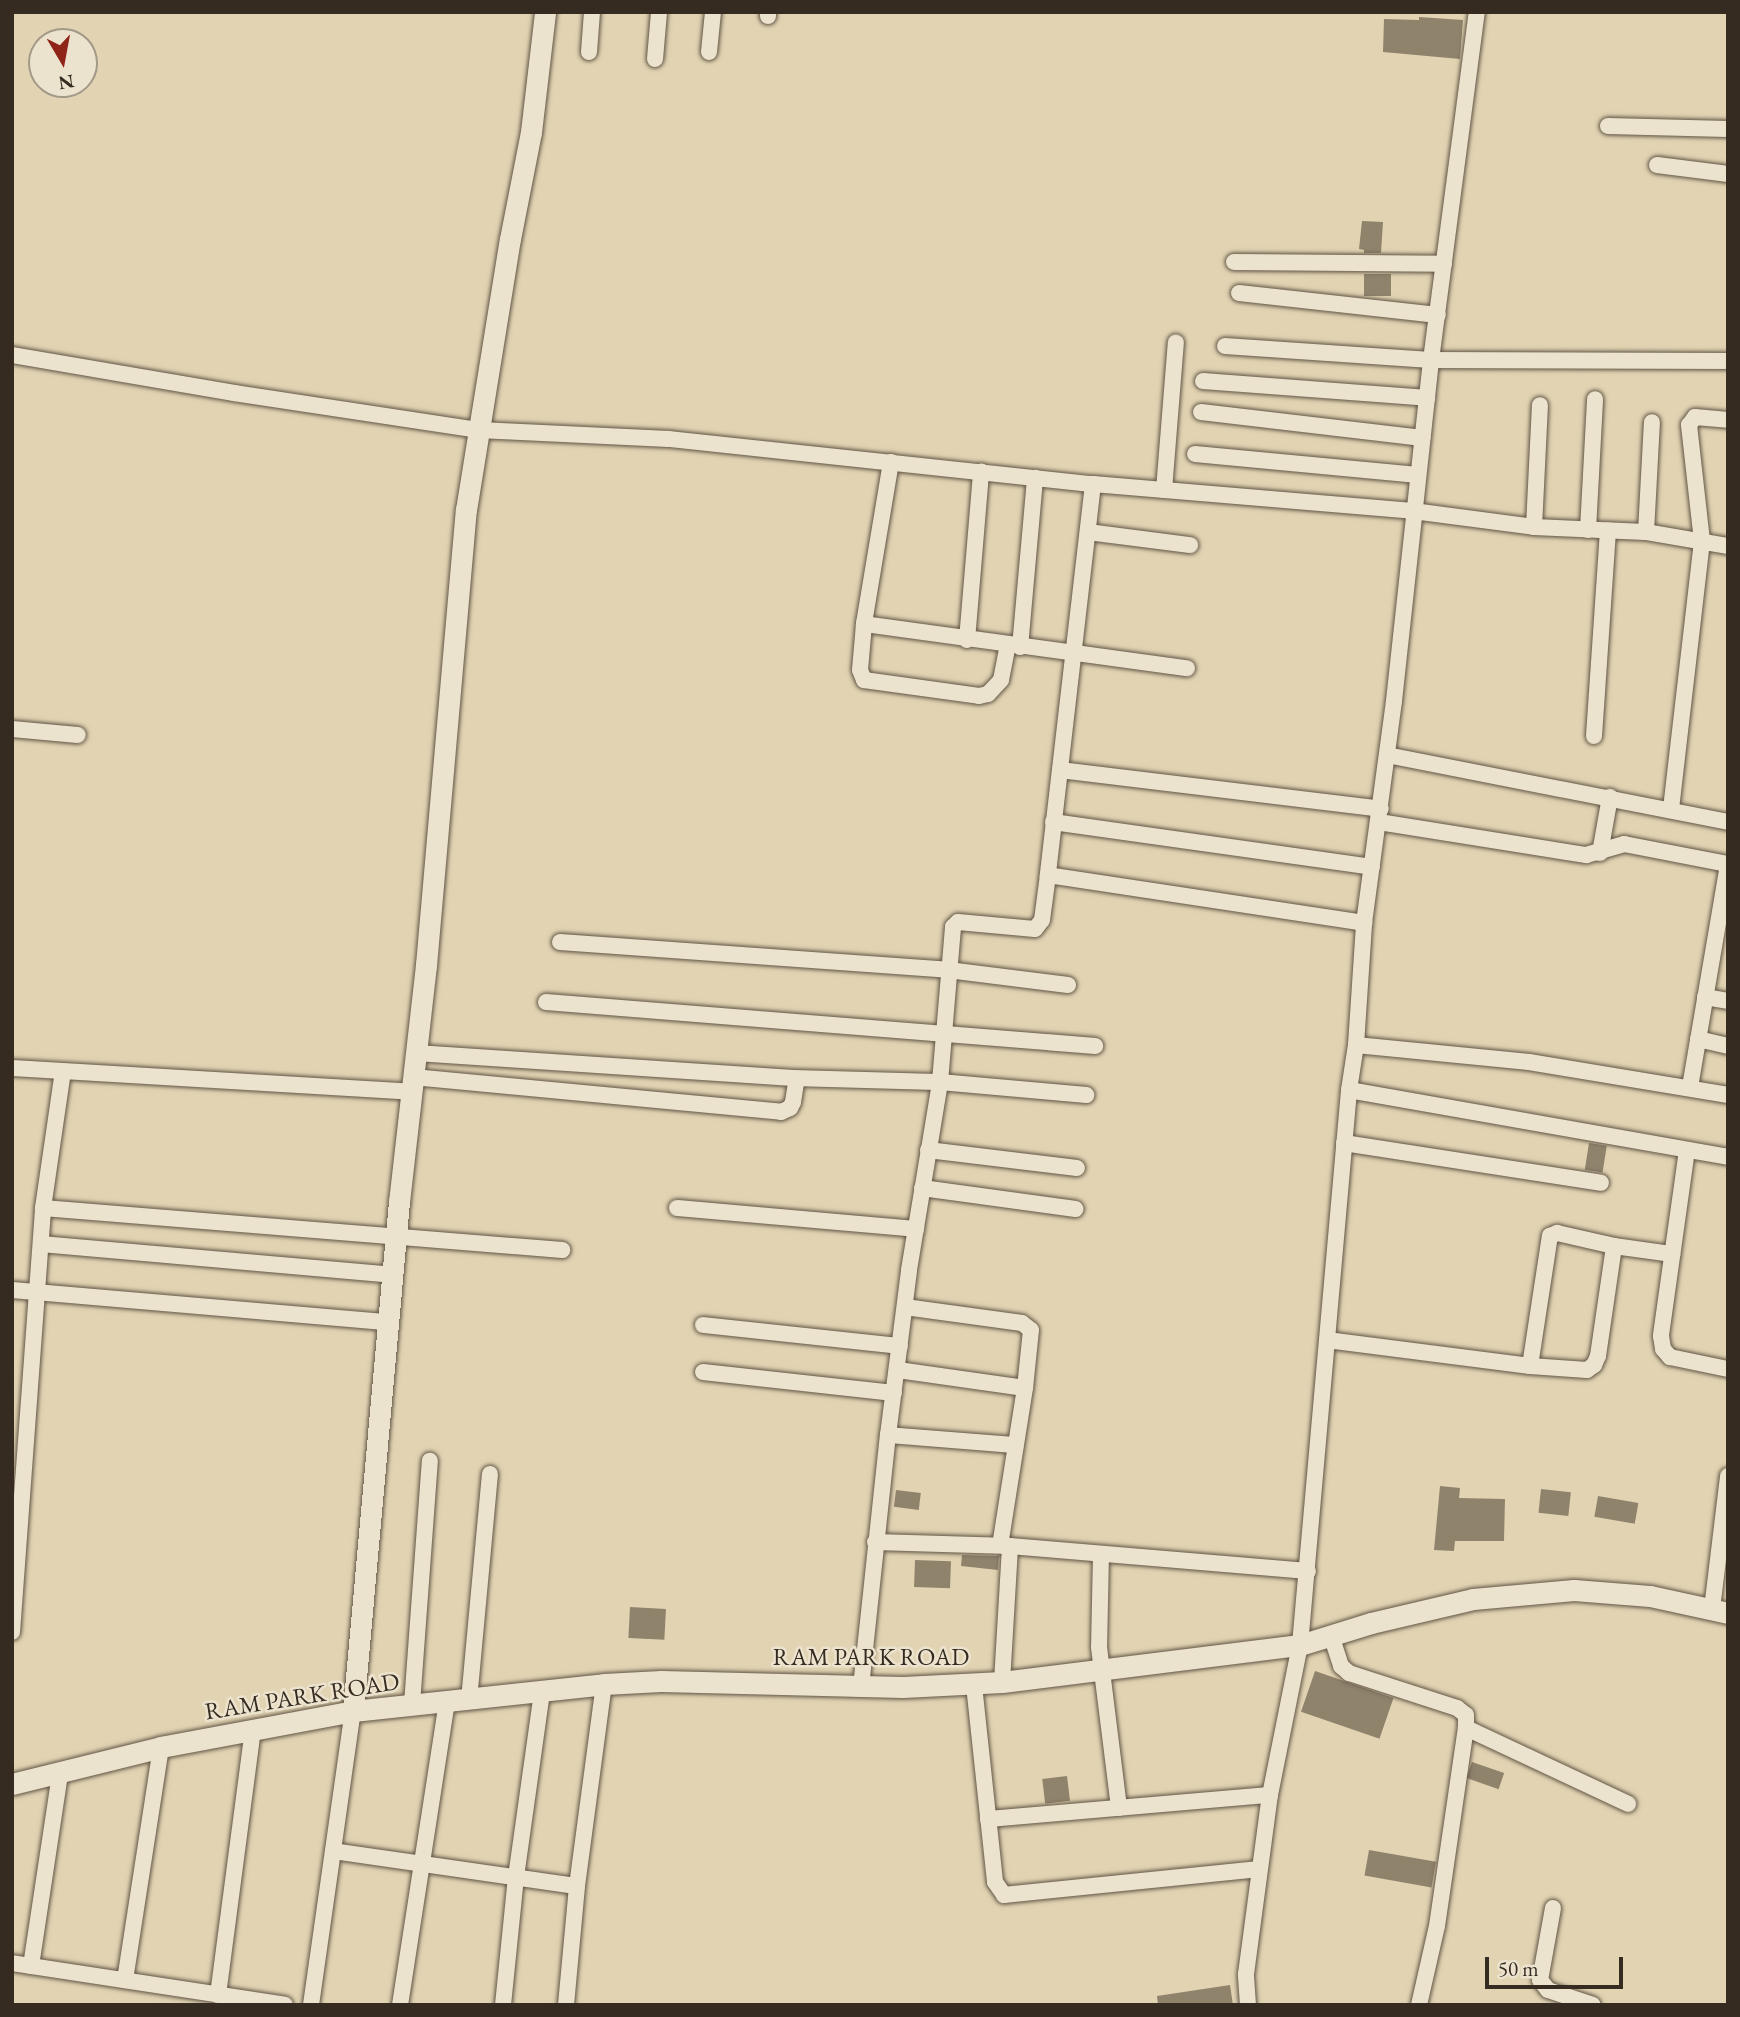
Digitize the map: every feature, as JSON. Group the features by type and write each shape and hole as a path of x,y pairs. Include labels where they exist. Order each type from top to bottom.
{"street":[{"path":"311,2005 353,1711 392,1275 447,750 466,510 531,132 545,12"},
{"path":"589,52 592,12"},
{"path":"655,59 659,12"},
{"path":"709,52 713,12"},
{"path":"1248,2005 1246,1974 1269,1794 1300,1645 1344,1143 1356,1045 1364,923 1380,815 1431,360 1478,12"},
{"path":"1608,126 1728,129"},
{"path":"1657,165 1728,174"},
{"path":"1234,262 1444,264"},
{"path":"1238,293 1438,315"},
{"path":"1164,490 1176,342"},
{"path":"1225,346 1431,360 1728,361"},
{"path":"12,355 234,393 479,430 669,439 1093,484 1413,511 1534,527 1646,532 1728,546"},
{"path":"1203,381 1427,398"},
{"path":"1588,530 1595,398"},
{"path":"1534,527 1540,405"},
{"path":"1201,412 1422,438"},
{"path":"1671,809 1702,541 1689,425 1695,417 1728,420"},
{"path":"1646,532 1652,422"},
{"path":"1195,454 1418,475"},
{"path":"891,463 864,624 860,670 864,680 869,683 979,696 988,694 1001,680 1014,646 1035,478"},
{"path":"967,640 981,472"},
{"path":"861,1687 888,1435 922,1188 940,1082 953,927 958,922 1028,929 1040,926 1075,654 1093,484"},
{"path":"1594,736 1608,530"},
{"path":"1088,533 1190,545"},
{"path":"864,624 1187,668"},
{"path":"12,729 78,735"},
{"path":"1387,755 1728,822"},
{"path":"1060,769 1380,815 1586,855 1624,844 1728,864 1721,949 1705,997 1690,1087"},
{"path":"1600,853 1610,797"},
{"path":"1053,822 1372,867"},
{"path":"1048,875 1364,923"},
{"path":"560,942 948,970 1068,985"},
{"path":"1705,997 1728,1001"},
{"path":"546,1002 1095,1046"},
{"path":"1698,1040 1728,1046"},
{"path":"1356,1045 1529,1062 1728,1095"},
{"path":"416,1054 797,1078 940,1082 1086,1096"},
{"path":"12,1068 412,1084 780,1112 790,1108 793,1102 797,1078"},
{"path":"12,1632 39,1293 43,1208 63,1071"},
{"path":"1349,1090 1728,1157"},
{"path":"1344,1143 1601,1183"},
{"path":"929,1150 1077,1168"},
{"path":"1687,1150 1661,1336 1663,1349 1679,1360 1728,1369"},
{"path":"922,1188 1076,1209"},
{"path":"43,1208 562,1250"},
{"path":"677,1208 916,1229"},
{"path":"1530,1366 1550,1236 1557,1234 1672,1254"},
{"path":"41,1244 392,1275"},
{"path":"1327,1340 1530,1366 1577,1370 1594,1365 1614,1246"},
{"path":"12,1290 388,1322"},
{"path":"905,1307 1028,1326 1031,1335 1005,1546 1002,1682"},
{"path":"703,1325 900,1346"},
{"path":"898,1370 1025,1388"},
{"path":"703,1372 894,1393"},
{"path":"888,1435 1016,1445"},
{"path":"412,1704 430,1461"},
{"path":"400,2005 422,1864 458,1700 490,1474"},
{"path":"1720,1611 1728,1476"},
{"path":"875,1542 1005,1546 1308,1571"},
{"path":"1101,1554 1099,1647 1119,1808"},
{"name":"RAM PARK ROAD","path":"12,1784 161,1747 353,1711 604,1684 661,1681 861,1687 974,1685 1300,1645 1473,1599 1574,1590 1650,1596 1720,1611"},
{"path":"1331,1635 1341,1666 1349,1673 1457,1708 1466,1715 1437,1926 1419,2005"},
{"path":"566,2005 577,1886 604,1684"},
{"path":"974,1685 995,1882 1004,1895 1259,1869"},
{"path":"503,2005 516,1877 542,1692"},
{"path":"1466,1728 1628,1804"},
{"path":"218,1994 253,1730"},
{"path":"125,1980 161,1747"},
{"path":"31,1966 60,1774"},
{"path":"988,1819 1269,1794"},
{"path":"333,1851 577,1886"},
{"path":"1553,1908 1540,1980 1548,1990 1564,2000 1592,2005"},
{"path":"12,1963 285,2005"}],"building":[{"path":"1419,17 1463,20 1460,59 1383,52 1384,19 1419,20"},
{"path":"1362,221 1383,222 1381,253 1364,253 1364,250 1359,249"},
{"path":"1364,274 1391,274 1391,296 1364,296"},
{"path":"1589,1143 1607,1146 1603,1172 1585,1170"},
{"path":"1440,1486 1460,1488 1459,1498 1505,1499 1504,1541 1455,1541 1454,1551 1434,1550"},
{"path":"1541,1489 1571,1492 1568,1516 1538,1513"},
{"path":"896,1490 921,1493 919,1510 894,1507"},
{"path":"1598,1496 1638,1503 1635,1524 1594,1517"},
{"path":"962,1555 999,1556 998,1570 961,1566"},
{"path":"915,1560 951,1561 950,1588 914,1587"},
{"path":"630,1607 666,1609 664,1640 628,1638"},
{"path":"1315,1671 1393,1698 1379,1739 1301,1712"},
{"path":"1472,1762 1504,1773 1499,1789 1466,1778"},
{"path":"1067,1776 1070,1801 1045,1804 1042,1779"},
{"path":"1369,1850 1436,1862 1431,1887 1364,1876"},
{"path":"1230,1985 1233,2005 1158,2005 1157,1996"}]}
